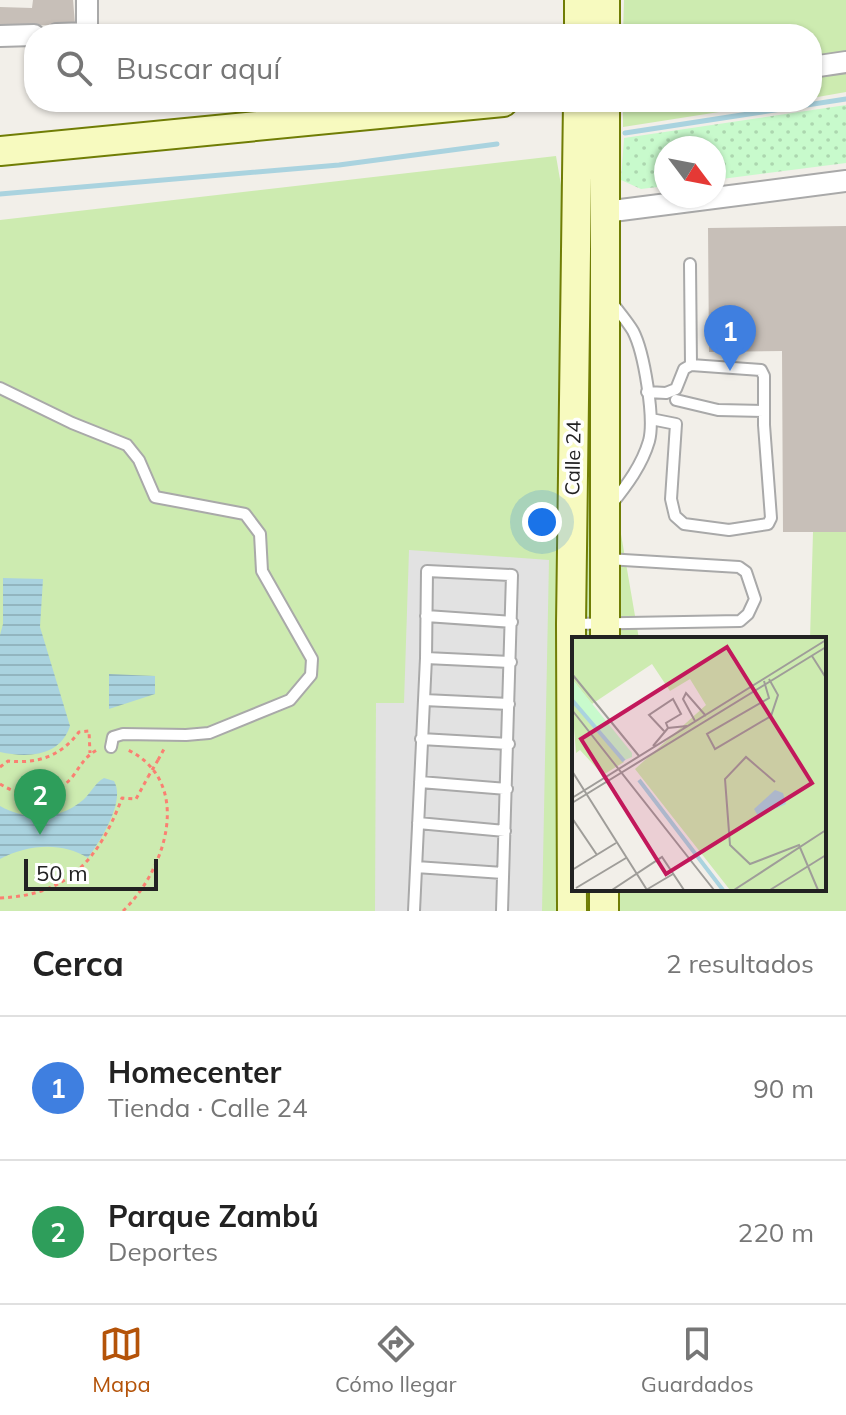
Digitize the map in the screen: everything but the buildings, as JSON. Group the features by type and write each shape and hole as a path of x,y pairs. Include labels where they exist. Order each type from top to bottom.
{"street":[{"path":"87,0 87,24"},
{"path":"579,0 579,24"},
{"path":"605,0 605,24"},
{"path":"0,36 24,35"},
{"path":"822,66 846,62"},
{"path":"0,151 400,112"},
{"name":"Calle 24","path":"572,911 571,624 578,112"},
{"name":"Calle 24","path":"605,112 605,631"},
{"path":"576,174 587,165 597,167 606,176"},
{"path":"605,212 846,181"}],"lane":[{"path":"690,264 691,365"},
{"path":"605,513 635,474 649,439 651,419 642,354 633,331 606,294"},
{"path":"691,365 761,370 764,376 771,518 764,526 729,530 684,524 675,516 671,499 676,394 684,369 691,365"},
{"path":"0,388 72,423 127,445 139,460 155,497 245,514 260,534 262,571 312,659 311,675 290,700 209,733 123,734 113,737 111,747"},
{"path":"647,392 676,394 718,410 764,411"},
{"path":"651,419 676,424"},
{"path":"571,624 605,631 740,621 748,614 755,599 746,572 739,567 605,559"},
{"path":"414,911 427,571 512,575 502,911"},
{"path":"426,616 512,622"},
{"path":"426,658 511,662"},
{"path":"424,700 509,704"},
{"path":"421,739 509,744"},
{"path":"420,782 507,789"},
{"path":"418,823 505,831"},
{"path":"416,867 503,873"}],"path":[{"path":"0,767 8,761 29,762 50,757 60,752 79,732 89,731 90,754"},
{"path":"0,784 12,791 42,796 70,780 90,754 111,747 122,748 150,765 164,789 166,835 163,850 146,884 123,911"},
{"path":"0,898 43,891 76,874 104,839 122,798 136,799 158,760"}],"green space":[{"path":"624,0 846,0 846,92 822,96 822,24 623,24"},
{"path":"846,105 846,163 726,178 726,136 654,136 654,187 641,189 621,180 624,138 799,112 822,112 822,109"},
{"path":"623,112 719,112 623,127"},
{"path":"556,156 639,637 572,637 572,891 826,891 826,637 810,637 813,532 846,532 846,911 0,911 0,220"}],"shaded area":[{"path":"409,550 549,560 542,911 375,911 376,703 404,703"}],"water":[{"path":"3,578 43,579 40,627 70,726 59,744 31,755 0,752"},
{"path":"109,674 155,676 155,694 109,709"},
{"path":"104,778 114,781 117,800 110,821 88,858 67,849 44,847 0,859 0,806 32,816 53,815 83,800"}],"waterway":[{"path":"822,103 846,99"},
{"path":"625,133 762,112"},
{"path":"0,194 339,165 497,144"}],"place":[{"name":"Homecenter","path":"730,371"},
{"name":"Parque Zambú","path":"40,835"}]}
